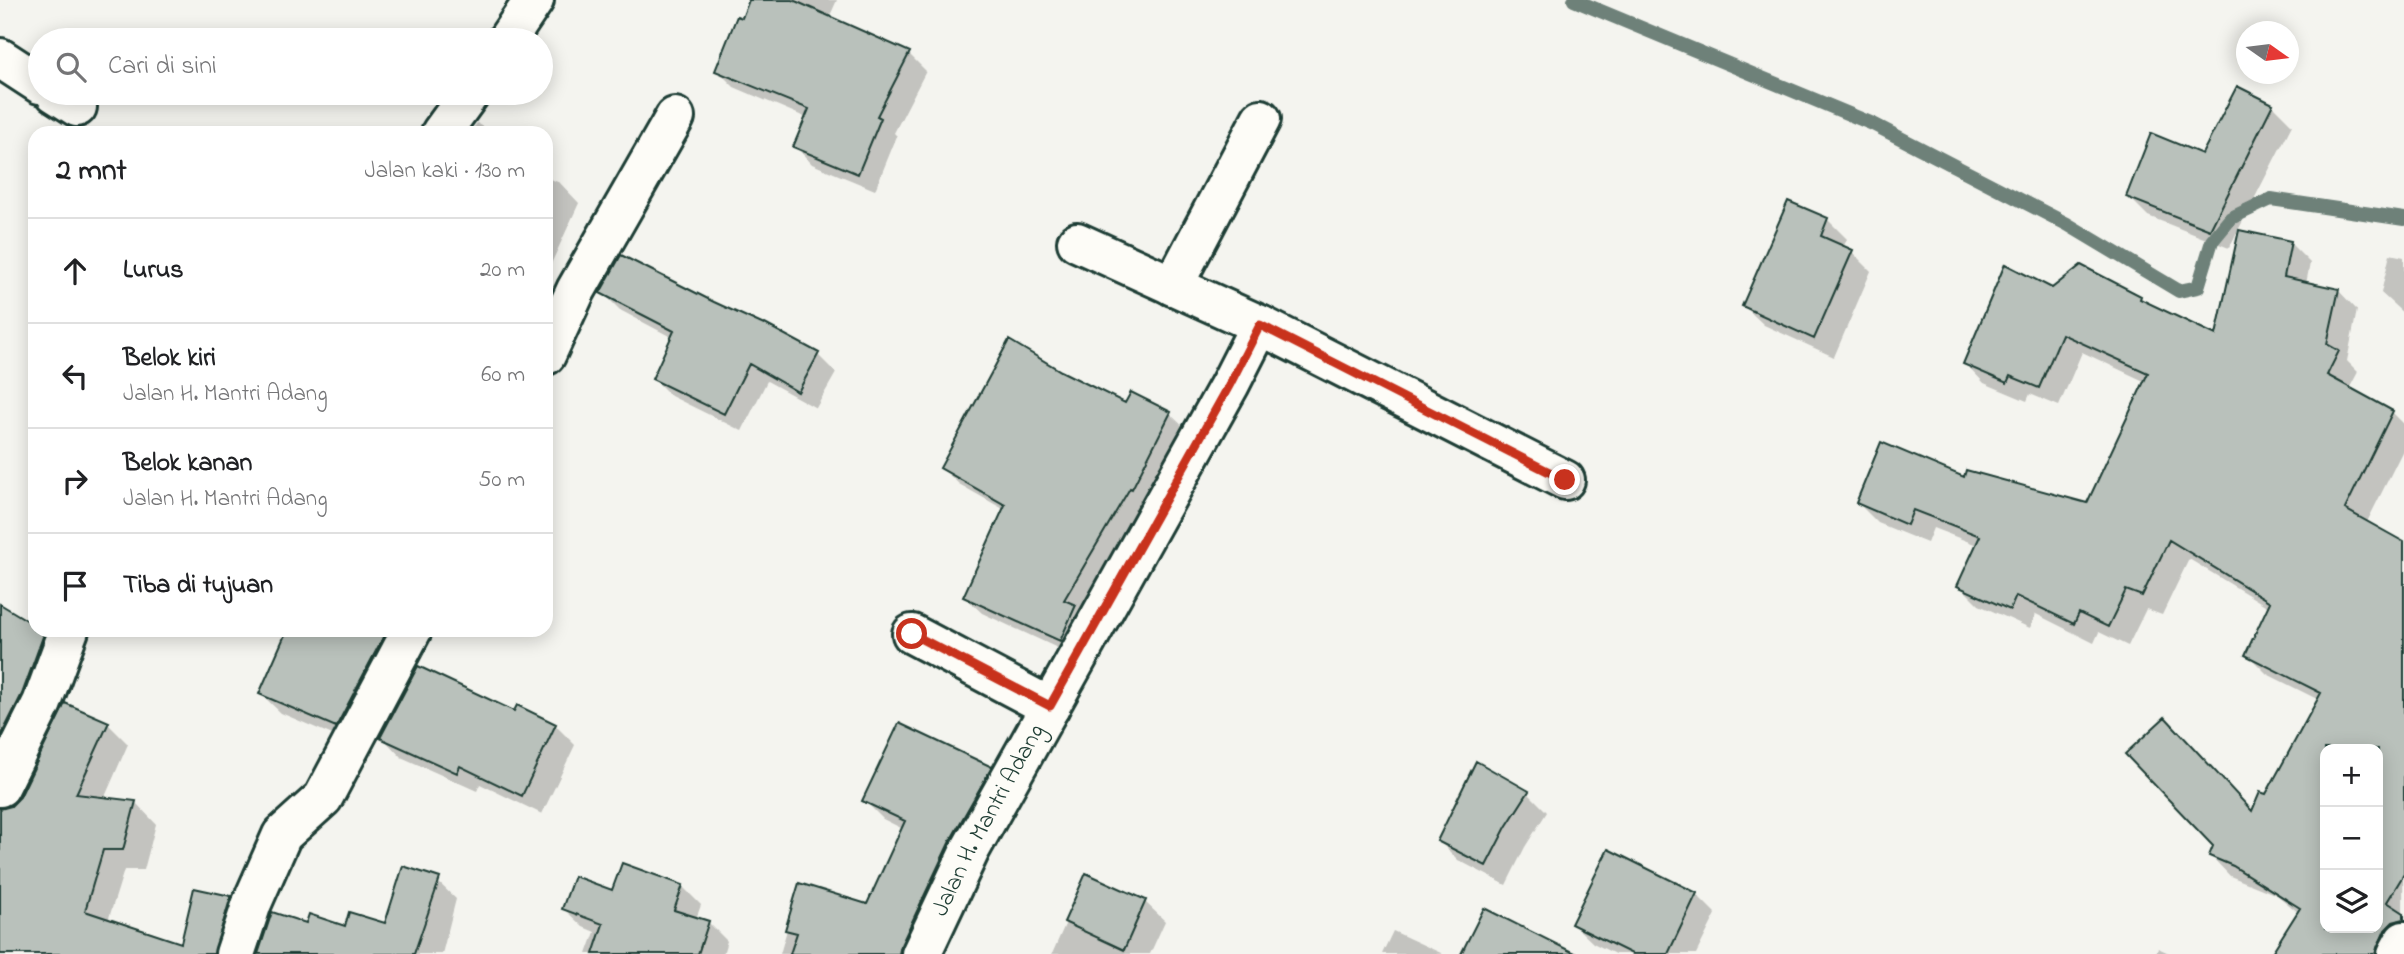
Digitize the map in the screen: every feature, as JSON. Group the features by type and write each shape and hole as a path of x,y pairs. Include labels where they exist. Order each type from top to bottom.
{"street":[{"path":"515,28 534,0"},
{"path":"0,58 28,76"},
{"path":"446,126 461,105"},
{"path":"553,340 576,290 675,117"},
{"path":"1173,286 1261,119"},
{"path":"1077,242 1260,325 1565,480"},
{"name":"Jalan H. Mantri Adang","path":"921,954 970,850 1230,384 1260,325"},
{"path":"912,634 1050,706"},
{"path":"0,787 42,703 66,637"},
{"path":"235,954 251,903 282,835 323,798 408,637"},
{"path":"2397,954 2404,941"}],"building":[{"path":"749,0 793,0 910,52 877,116 881,118 858,174 793,147 809,109 715,71 737,16 742,18"},
{"path":"2237,86 2273,104 2210,230 2126,197 2151,133 2202,154"},
{"path":"1788,201 1828,218 1821,236 1853,250 1814,339 1742,306"},
{"path":"2239,230 2291,241 2284,277 2339,289 2327,344 2339,351 2327,375 2393,411 2345,509 2404,542 2404,874 2387,902 2404,913 2404,919 2393,922 2385,930 2375,954 2271,954 2300,908 2233,866 2209,856 2213,846 2125,754 2165,717 2252,811 2260,792 2266,794 2321,693 2245,655 2270,602 2169,540 2142,596 2126,590 2108,627 2079,613 2074,624 2016,596 2010,610 1957,586 1980,536 1913,510 1907,525 1856,503 1881,442 1964,477 1966,470 2087,503 2148,373 2062,334 2039,388 2010,376 2007,383 1963,364 2005,264 2052,288 2081,265 2141,296 2140,299 2216,335"},
{"path":"621,255 819,353 798,392 749,364 724,414 652,379 674,331 600,293"},
{"path":"1009,340 1061,371 1125,403 1131,392 1171,412 1132,489 1130,488 1064,600 1076,605 1060,641 963,597 1005,505 940,468"},
{"path":"0,604 28,621 28,637 43,637 22,694 0,738"},
{"path":"284,637 383,637 336,727 259,694"},
{"path":"418,666 514,711 517,705 556,724 522,796 460,766 457,773 380,738"},
{"path":"65,703 109,722 76,794 136,801 123,850 103,850 85,911 181,943 194,888 231,896 214,954 0,954 0,809 11,806 20,797"},
{"path":"899,723 992,767 950,841 899,954 790,954 797,933 785,930 799,883 867,904 905,821 862,801"},
{"path":"1476,761 1529,791 1486,866 1437,841"},
{"path":"1608,849 1697,893 1668,954 1632,954 1571,924"},
{"path":"622,863 683,885 674,910 709,921 698,954 593,954 603,924 562,909 574,876 612,890"},
{"path":"403,866 440,878 414,954 258,954 272,912 306,923 309,914 345,926 349,912 385,923"},
{"path":"1086,873 1146,900 1124,950 1064,922"},
{"path":"1484,908 1576,954 1461,954"}],"waterway":[{"path":"1574,0 1873,124 2067,224 2179,291 2198,287 2212,241 2231,218 2271,199 2404,219"}],"route":[{"path":"912,634 1050,706 1230,384 1260,325 1565,480"}]}
